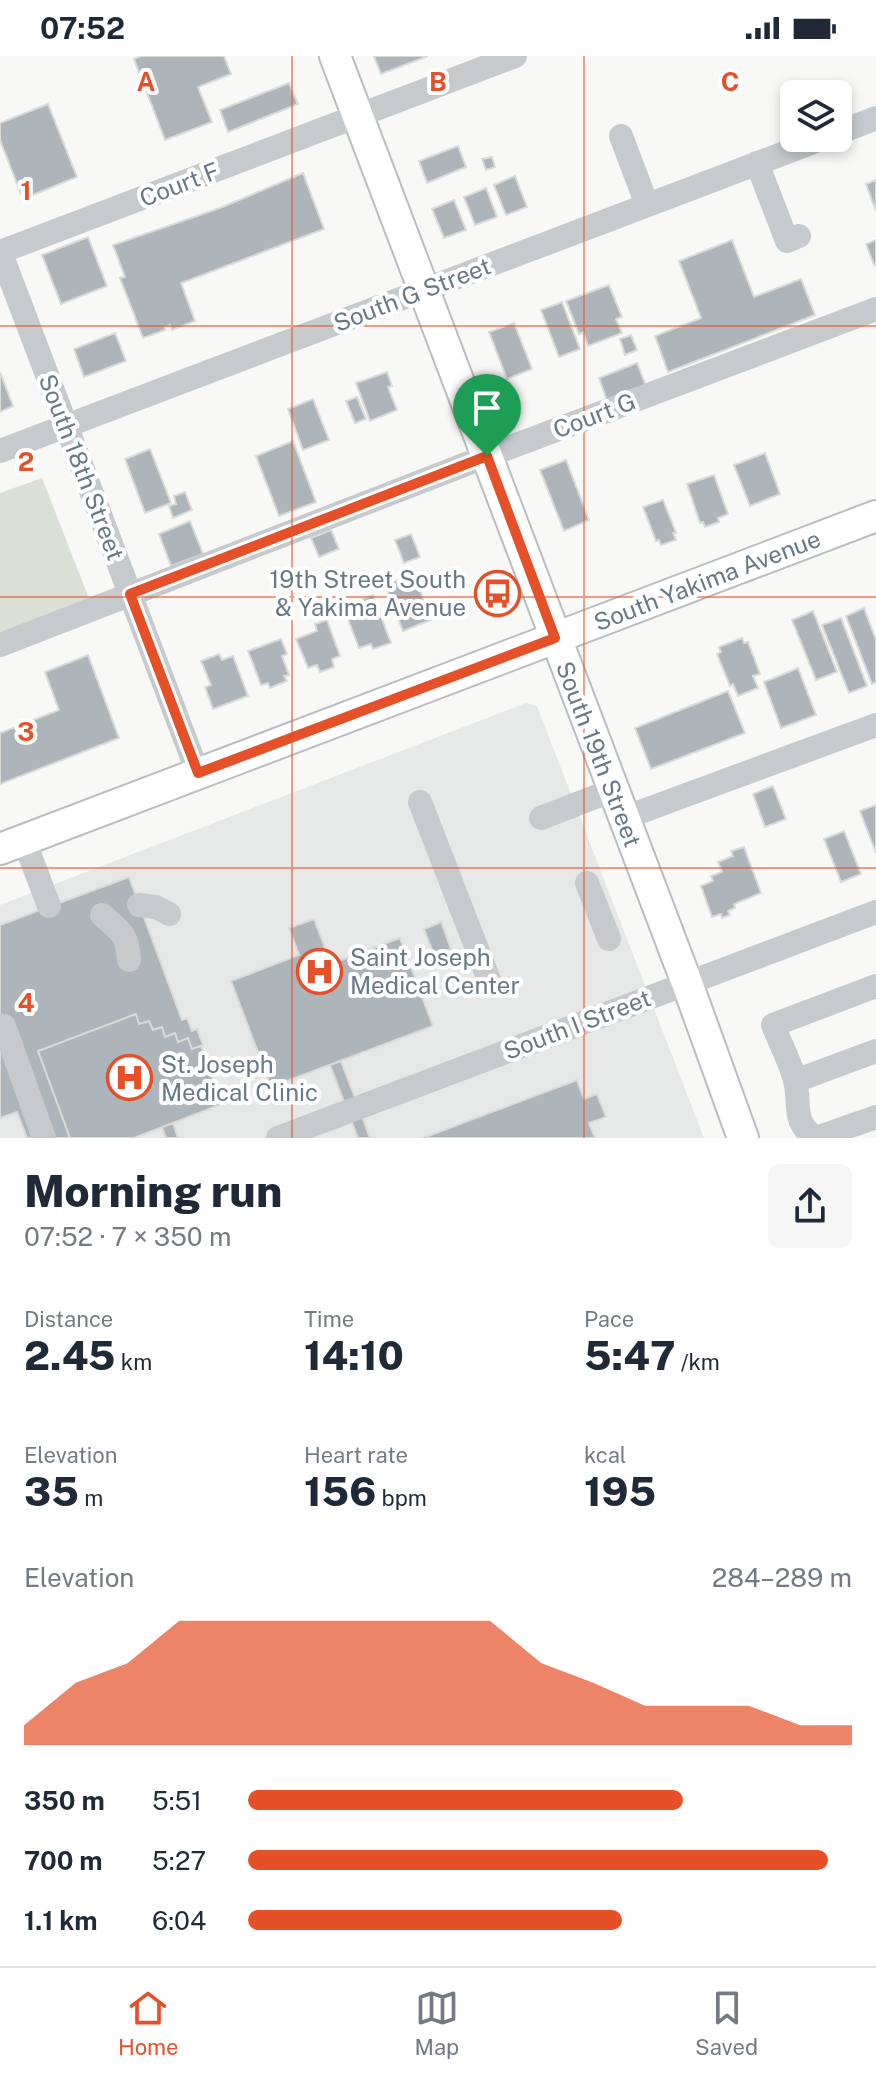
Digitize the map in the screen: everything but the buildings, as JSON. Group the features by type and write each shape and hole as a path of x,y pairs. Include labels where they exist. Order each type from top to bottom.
{"main road":[{"name":"South 19th Street","path":"335,56 743,1138"},
{"name":"South Yakima Avenue","path":"12,844 876,516"}],"street":[{"name":"Court F","path":"0,252 515,56"},
{"path":"852,127 876,118"},
{"path":"621,136 647,205"},
{"name":"South G Street","path":"0,451 786,152"},
{"path":"757,163 787,241 799,236"},
{"name":"South 18th Street","path":"0,252 198,773"},
{"name":"Court G","path":"0,645 876,309"},
{"path":"624,818 876,725"},
{"path":"541,818 613,790"},
{"path":"420,802 491,985"},
{"path":"12,844 49,906"},
{"path":"587,883 609,939"},
{"path":"139,905 156,907 169,914"},
{"path":"102,915 128,942 129,960"},
{"name":"South I Street","path":"278,1138 687,983 874,918"},
{"path":"876,986 773,1025 795,1081 797,1114 810,1137 876,1117"},
{"path":"4,1026 44,1138"},
{"path":"795,1081 876,1051"}],"shaded area":[{"path":"42,478 90,601 0,635 0,493"},
{"name":"Saint Joseph Medical Center","path":"526,703 537,706 704,1138 0,1138 0,905"}],"place":[{"name":"19th Street South & Yakima Avenue","path":"497,593"},
{"name":"Saint Joseph Medical Center","path":"319,971"},
{"name":"St. Joseph Medical Clinic","path":"130,1078"}],"route":[{"path":"487,456 555,638 198,773 130,594 487,456"}]}
